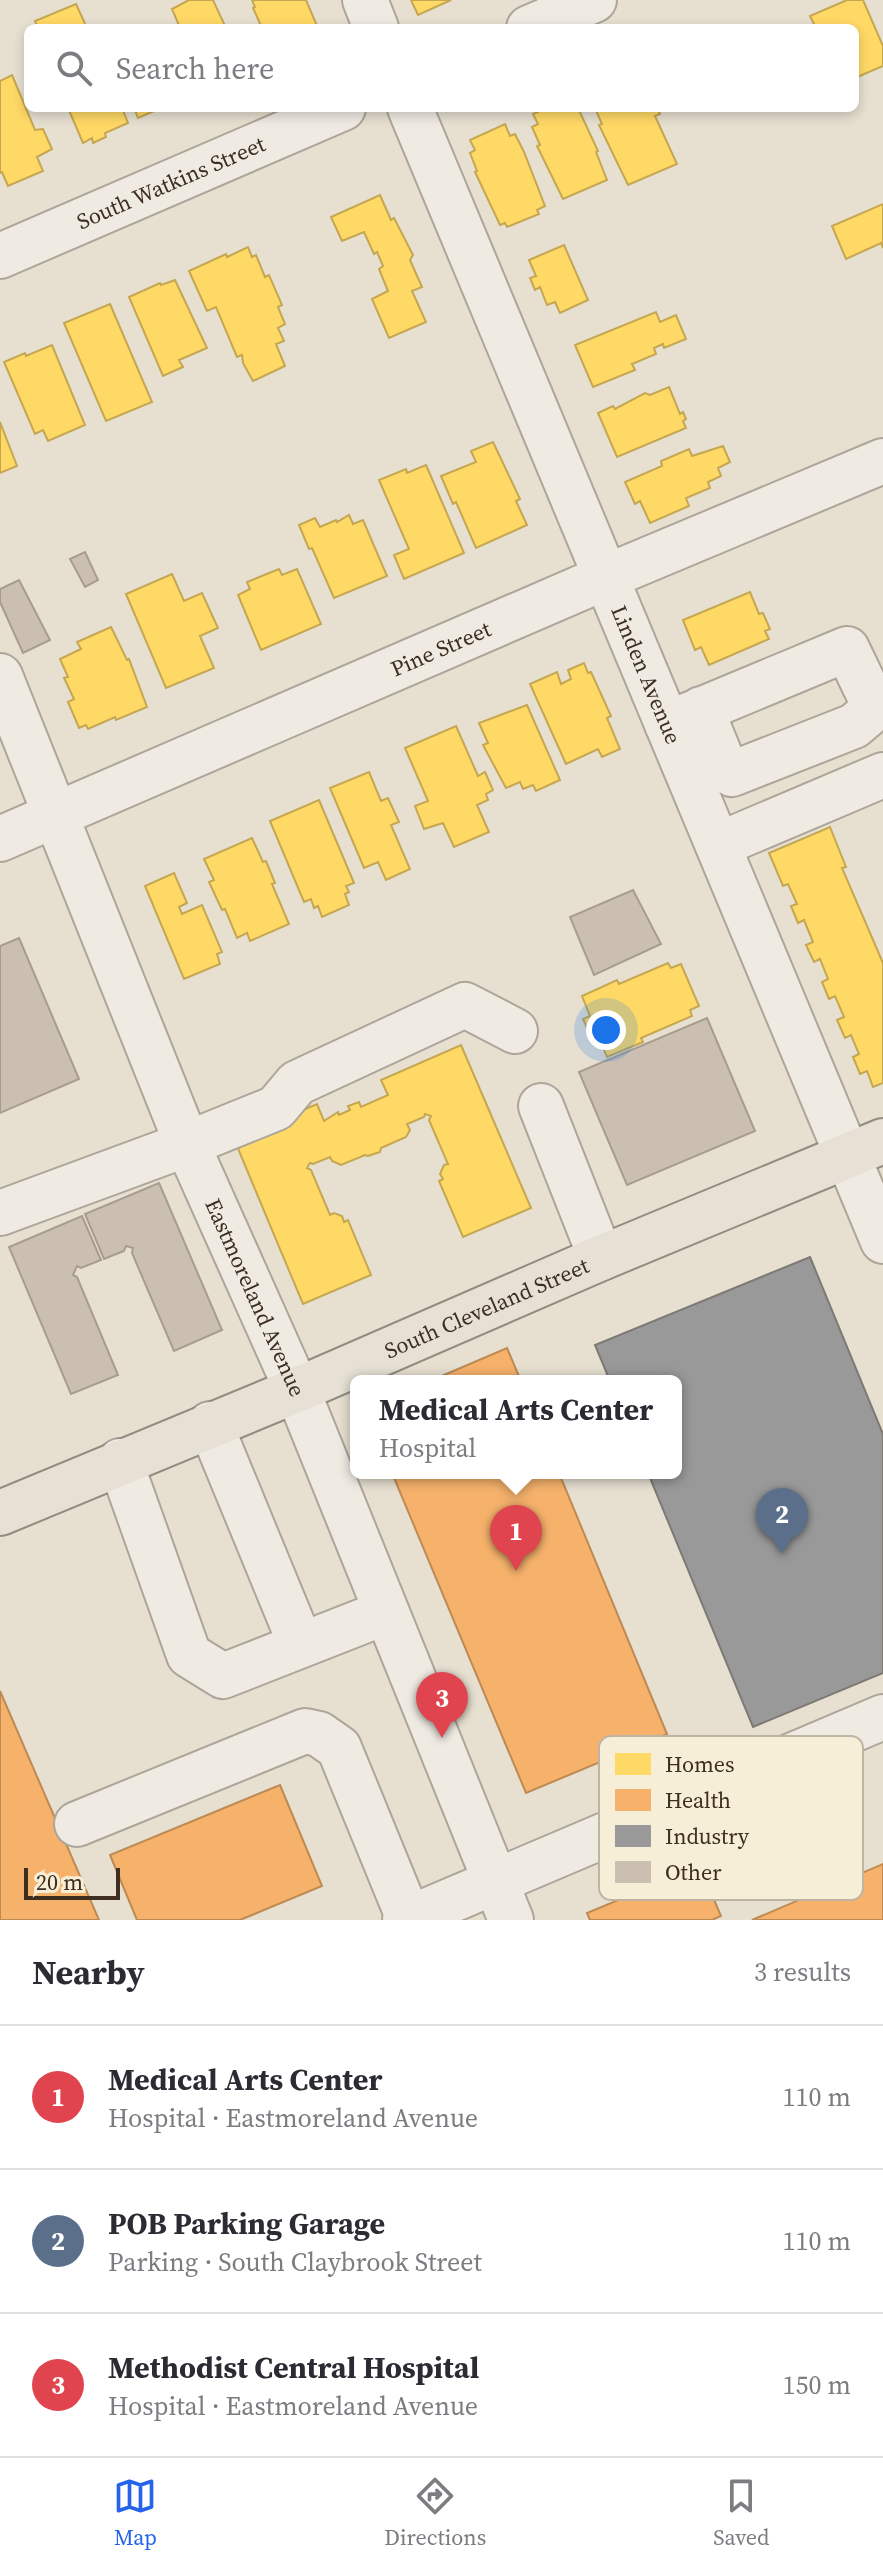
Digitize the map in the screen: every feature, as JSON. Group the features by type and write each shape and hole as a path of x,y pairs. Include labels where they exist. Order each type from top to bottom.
{"main road":[{"name":"South Cleveland Street","path":"0,1513 865,1148"}],"street":[{"path":"365,0 374,24"},
{"path":"538,24 594,0"},
{"name":"South Watkins Street","path":"0,256 334,112"},
{"name":"Linden Avenue","path":"412,112 606,577 684,716 718,845 865,1148 883,1241"},
{"name":"Pine Street","path":"0,839 883,461"},
{"name":"Eastmoreland Avenue","path":"0,676 187,1144 297,1390 504,1901"},
{"path":"718,845 883,775"},
{"path":"0,1213 276,1108 297,1083 465,1005 515,1031"},
{"path":"541,1106 601,1258"},
{"path":"210,1424 301,1645"},
{"path":"120,1461 189,1655 223,1676 386,1612"},
{"path":"844,1736 883,1717"},
{"path":"77,1824 305,1731 319,1734 339,1748 397,1920 504,1901 599,1855"}],"building: Homes":[{"path":"189,0 213,0 224,24 178,24 172,9"},
{"path":"252,0 306,0 316,24 260,24"},
{"path":"411,0 451,0 418,15"},
{"path":"847,0 863,0 883,46 883,66 859,76 859,24 814,24 810,16"},
{"path":"76,4 85,24 36,24 35,21"},
{"path":"12,75 24,104 24,112 27,112 35,130 43,129 52,149 37,157 43,171 8,186 0,173 0,81"},
{"path":"70,112 124,112 128,123 105,133 106,137 93,143 92,138 83,143"},
{"path":"136,112 152,112 138,118"},
{"path":"580,112 607,180 563,199 537,146 540,145 532,127 538,124 533,114"},
{"path":"597,112 659,112 655,116 677,164 628,185 599,125 602,124"},
{"path":"505,124 510,136 515,134 524,152 545,206 537,210 539,214 507,227 505,223 500,225 475,172 470,153 475,150 470,140"},
{"path":"380,195 391,220 394,218 413,255 410,260 422,287 412,291 426,322 389,338 372,299 388,291 379,269 383,266 377,252 374,254 364,232 342,241 331,217"},
{"path":"883,204 883,248 881,243 846,259 832,226"},
{"path":"564,245 588,300 560,313 555,302 547,305 540,287 535,290 530,278 536,276 529,260"},
{"path":"248,247 252,257 256,255 265,277 269,275 282,305 278,307 285,324 278,328 284,341 276,344 285,366 253,381 242,355 237,357 216,307 207,311 189,271"},
{"path":"175,280 207,348 179,360 183,367 163,376 129,297"},
{"path":"110,304 152,402 106,421 64,323"},
{"path":"656,312 660,322 676,315 686,339 664,348 663,344 654,348 656,354 632,364 635,370 593,387 575,345"},
{"path":"52,345 85,425 48,441 43,430 35,434 4,362"},
{"path":"669,387 680,414 683,412 686,419 683,421 686,428 617,457 598,413 613,406 615,409 645,393 650,395"},
{"path":"0,422 17,466 0,473"},
{"path":"493,442 520,499 516,501 527,525 476,548 441,476 476,462 471,451"},
{"path":"723,446 730,462 718,468 721,476 708,482 710,488 686,498 689,506 650,523 640,501 635,504 625,482 662,466 661,461 689,449 692,456"},
{"path":"426,465 464,553 404,579 394,555 409,549 379,480"},
{"path":"349,515 353,524 363,520 387,576 334,598 299,525 315,518 320,527"},
{"path":"279,569 282,575 297,569 321,624 261,650 238,595 250,589 247,582"},
{"path":"172,574 184,601 202,593 218,628 200,636 214,668 166,688 126,594"},
{"path":"750,592 759,614 763,613 770,629 765,631 769,639 709,665 701,647 695,650 683,620"},
{"path":"111,627 129,659 147,707 88,729 86,725 79,728 68,702 74,699 64,678 68,677 60,659 81,649 77,642"},
{"path":"584,663 611,716 607,718 620,749 602,757 598,749 566,764 530,684 557,672 561,684 571,679 568,670"},
{"path":"527,705 560,780 536,791 533,785 523,789 520,782 506,788 483,745 488,743 479,723"},
{"path":"456,726 478,776 485,772 493,790 486,794 488,800 477,805 489,832 454,847 443,823 424,829 415,806 428,801 405,748"},
{"path":"369,772 381,801 388,798 399,822 391,825 410,869 386,880 378,862 364,868 330,788"},
{"path":"319,800 354,883 346,886 349,905 322,917 311,899 304,902 270,821"},
{"path":"830,827 846,867 842,868 883,963 883,1083 873,1087 867,1071 860,1074 853,1057 859,1054 851,1035 845,1038 837,1020 844,1017 835,996 829,999 822,982 828,979 820,959 814,962 806,945 813,942 804,920 798,923 791,906 797,904 788,884 783,886 769,853"},
{"path":"252,838 263,862 266,861 289,924 250,941 247,933 237,938 209,882 214,880 204,859"},
{"path":"174,873 187,903 179,907 182,914 202,905 222,952 217,954 220,964 184,979 145,886"},
{"path":"668,963 671,968 681,964 699,1006 690,1010 692,1016 607,1057 598,1036 592,1039 583,1019 590,1016 582,996"},
{"path":"461,1045 531,1208 463,1237 439,1181 443,1179 440,1174 444,1165 448,1164 429,1120 431,1116 425,1114 407,1124 410,1130 406,1137 381,1148 380,1152 341,1165 330,1157 310,1163 307,1168 311,1170 330,1215 342,1216 344,1222 348,1220 371,1275 303,1304 234,1139 317,1104 324,1121 338,1112 339,1115 350,1110 348,1106 359,1102 361,1107 388,1095 381,1080"}],"building: Health":[{"path":"507,1348 518,1375 444,1375"},
{"path":"395,1479 561,1479 667,1734 599,1736 599,1762 526,1793"},
{"path":"0,1691 99,1920 0,1920"},
{"path":"280,1785 322,1886 240,1920 137,1920 110,1855"},
{"path":"883,1864 883,1920 752,1920 799,1900 863,1900 863,1873"},
{"path":"618,1900 714,1900 721,1916 712,1920 590,1920 587,1913"}],"building: Industry":[{"path":"810,1257 883,1434 883,1673 753,1727 650,1479 682,1479 682,1375 608,1375 595,1345"}],"building: Other":[{"path":"85,552 98,580 85,587 70,559"},
{"path":"19,580 50,640 23,653 0,602 0,589"},
{"path":"633,890 661,944 594,975 570,917"},
{"path":"19,938 79,1079 0,1113 0,946"},
{"path":"707,1018 755,1131 627,1185 579,1072"},
{"path":"159,1183 222,1330 174,1351 132,1253 133,1248 126,1246 124,1251 104,1259 85,1214"},
{"path":"82,1216 101,1260 81,1268 77,1266 73,1275 77,1277 118,1375 71,1394 9,1247"}],"place":[{"name":"POB Parking Garage","path":"782,1554"},
{"name":"Medical Arts Center","path":"516,1571"},
{"name":"Methodist Central Hospital","path":"442,1738"}]}
